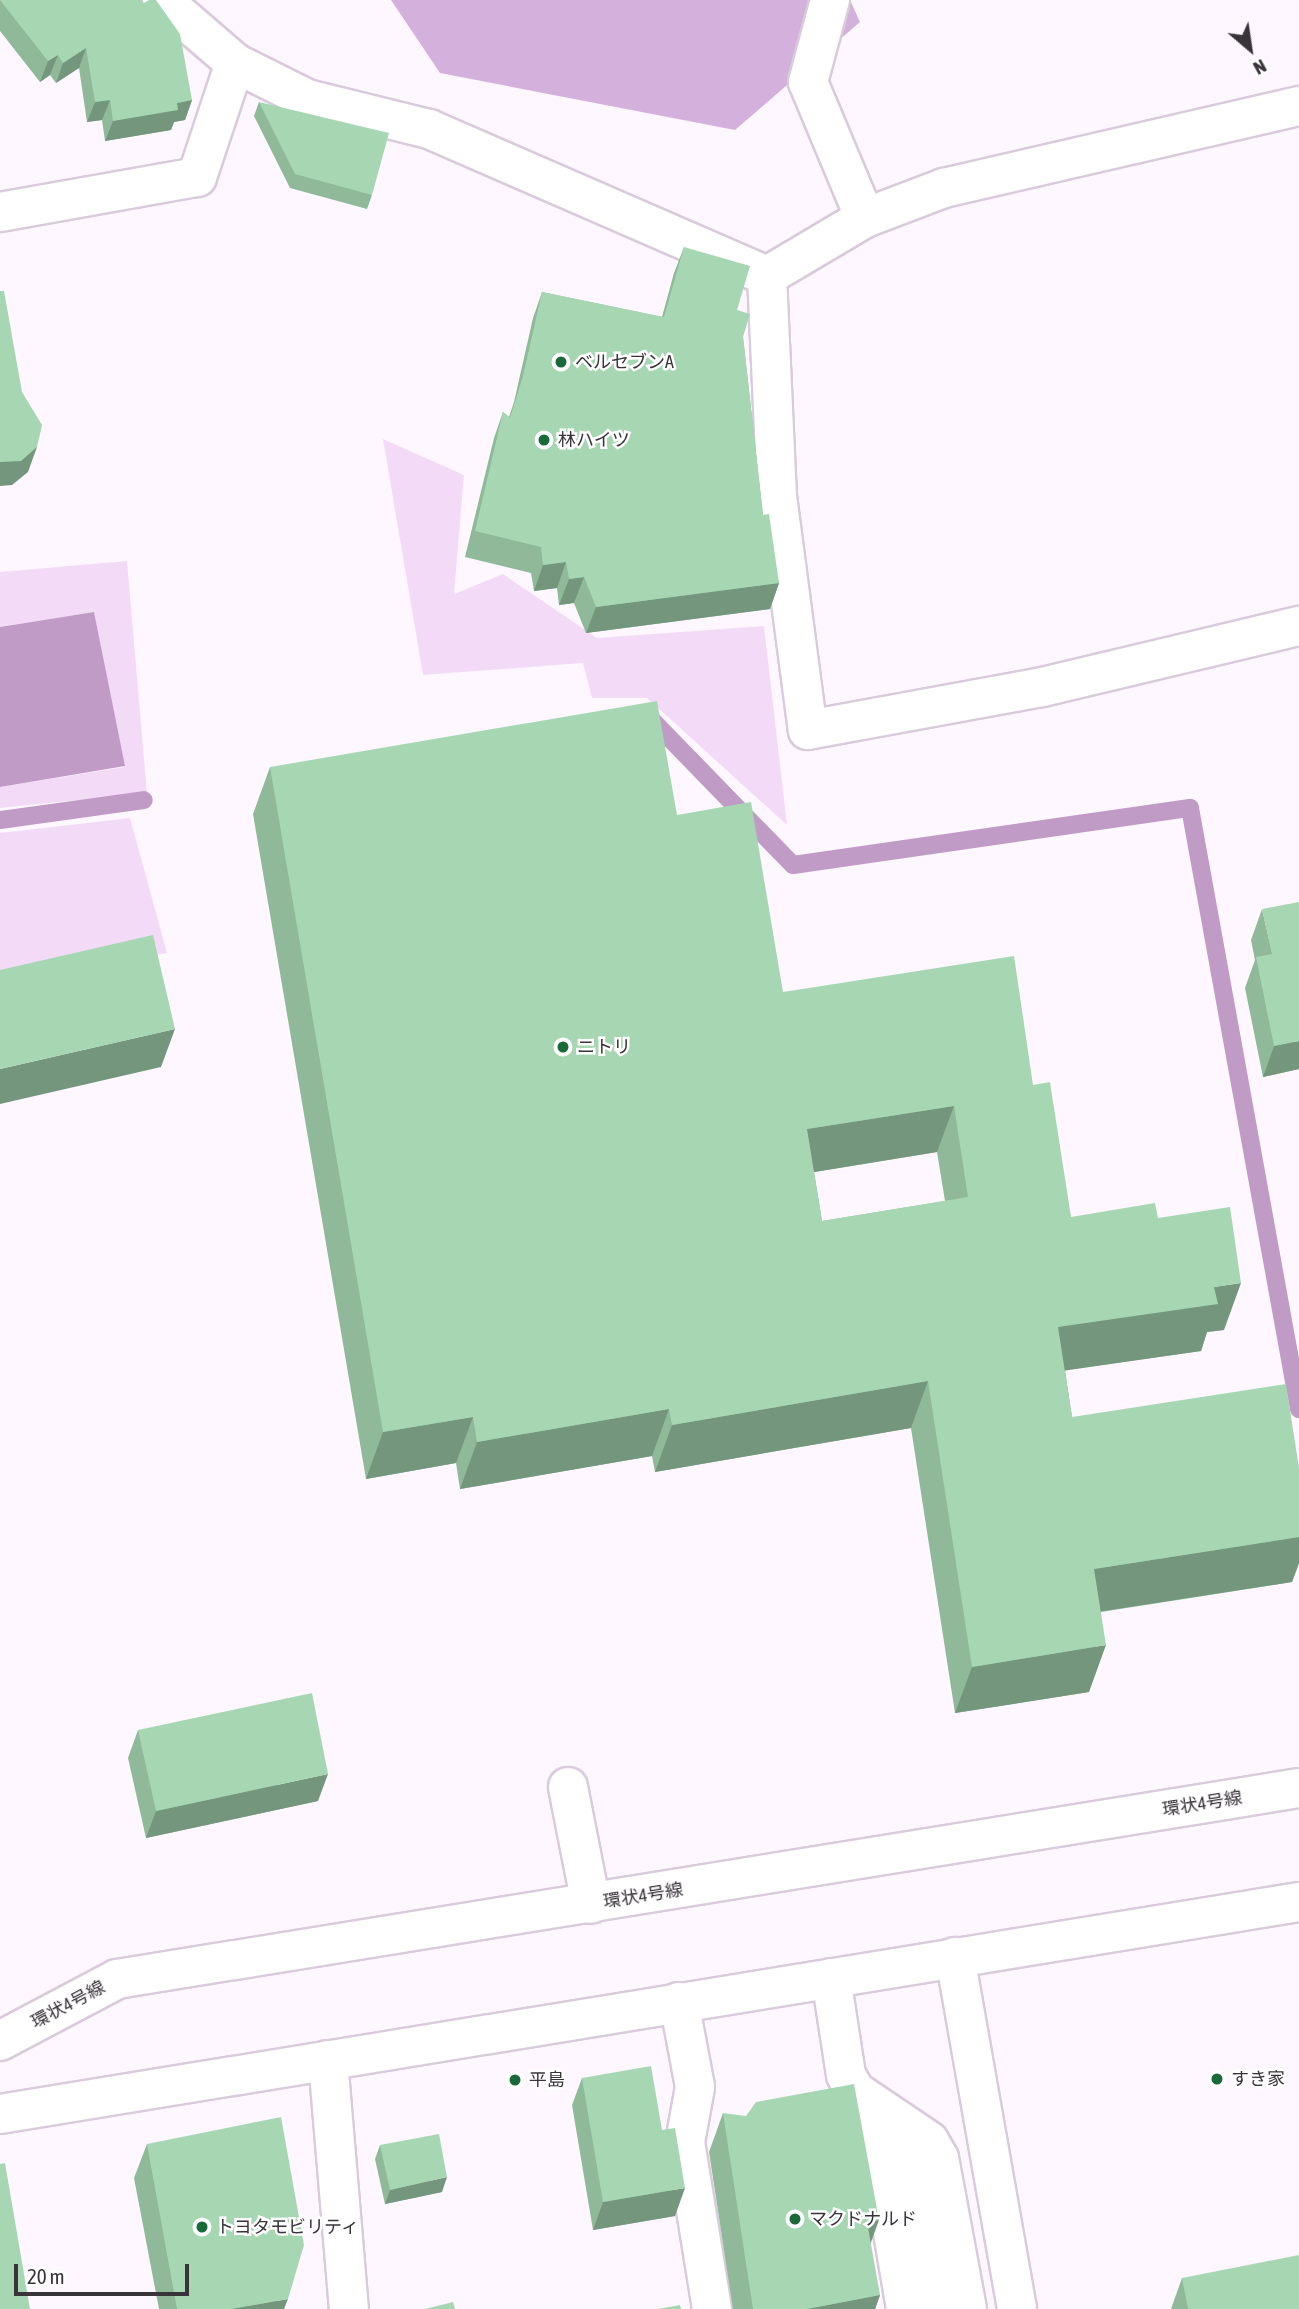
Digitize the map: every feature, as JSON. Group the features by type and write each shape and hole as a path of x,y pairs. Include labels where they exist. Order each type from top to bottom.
{"street":[{"path":"162,0 235,63 307,99 429,129 767,276"},
{"path":"830,0 808,82 865,218"},
{"path":"0,212 197,177 235,63"},
{"path":"767,276 865,218 944,188 1299,106"},
{"path":"767,276 777,496 808,730 1042,687 1299,626"},
{"path":"568,1787 591,1904"},
{"name":"環状4号線","path":"0,2041 117,1979 1299,1788"},
{"path":"0,2114 1299,1902"},
{"path":"955,1957 1017,2309"},
{"path":"831,1978 846,2075 876,2133 906,2309"},
{"path":"679,2003 695,2087 722,2135"},
{"path":"328,2060 349,2309"},
{"path":"695,2087 685,2142 712,2309"},
{"path":"855,2091 911,2126 939,2158 967,2309"},
{"path":"876,2133 904,2157 925,2200 941,2293 937,2309"}],"shaded area":[{"path":"391,0 850,0 860,22 735,130 440,73"},
{"path":"383,439 464,475 454,594 503,574 597,638 764,626 787,825 647,698 592,698 583,663 423,675"},
{"path":"127,561 147,793 0,808 0,787 124,767 94,612 0,627 0,572"},
{"path":"94,612 125,766 0,787 0,627"},
{"path":"130,818 167,953 0,980 0,833"}],"building":[{"path":"0,0 141,0 144,3 156,0 180,34 192,100 177,103 178,110 113,121 110,100 95,102 86,48 63,63 58,55 48,61"},
{"path":"259,102 389,133 372,195 295,174"},
{"path":"684,247 750,266 737,310 750,314 743,337 763,515 769,514 779,583 596,607 584,577 569,579 566,562 543,565 541,547 475,531 503,412 510,418 523,376 542,292 664,317"},
{"path":"0,291 4,291 22,392 42,425 37,447 21,461 0,462"},
{"path":"657,701 677,815 751,802 783,992 1014,956 1033,1085 1050,1082 1071,1217 1155,1203 1158,1218 1230,1207 1241,1283 1214,1287 1218,1304 1058,1327 1072,1417 1286,1384 1299,1468 1299,1537 1094,1569 1106,1645 972,1667 928,1381 672,1425 669,1409 477,1442 473,1417 383,1432 270,767","holes":["954,1106 968,1197 822,1221 807,1129"]},
{"path":"1299,902 1299,1041 1274,1046 1256,957 1272,954 1262,909"},
{"path":"153,935 175,1029 0,1069 0,970"},
{"path":"312,1693 328,1774 156,1811 138,1730"},
{"path":"651,2066 662,2130 675,2128 685,2188 603,2202 582,2078"},
{"path":"854,2084 879,2220 867,2222 880,2295 807,2309 753,2309 723,2113 746,2116 756,2102"},
{"path":"281,2117 304,2245 288,2299 231,2309 177,2309 147,2144"},
{"path":"439,2134 447,2177 390,2190 380,2145"},
{"path":"5,2163 30,2309 0,2309 0,2164"},
{"path":"1299,2255 1299,2309 1188,2309 1182,2278"},
{"path":"453,2302 455,2309 425,2309"},
{"path":"680,2305 681,2309 658,2309"}],"waterway":[{"path":"647,715 793,865 1190,808 1299,1409"},
{"path":"0,820 144,800"}],"place":[{"name":"ベルセブンA","path":"561,362"},
{"name":"林ハイツ","path":"544,440"},
{"name":"ニトリ","path":"563,1047"},
{"name":"すき家","path":"1217,2079"},
{"name":"平島","path":"515,2080"},
{"name":"マクドナルド","path":"795,2219"},
{"name":"トヨタモビリティ","path":"202,2227"}]}
